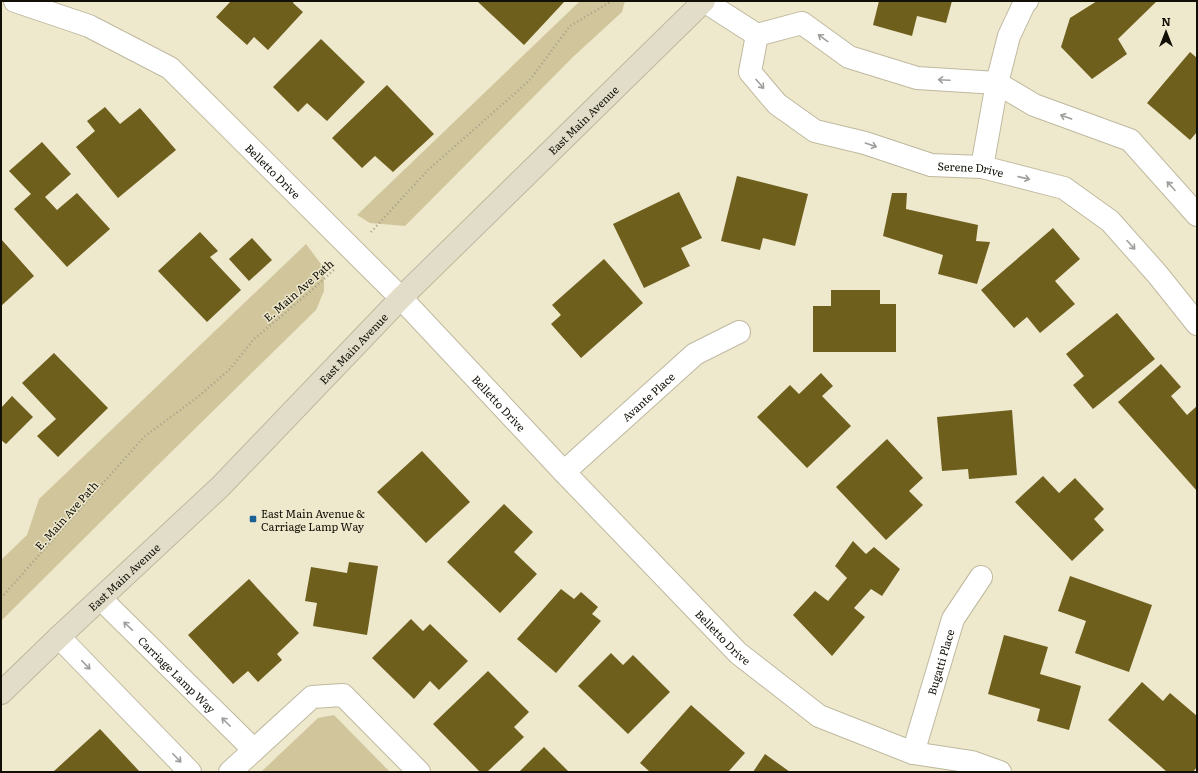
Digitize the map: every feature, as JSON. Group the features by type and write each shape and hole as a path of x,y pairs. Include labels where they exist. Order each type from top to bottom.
{"main road":[{"name":"East Main Avenue","path":"1,693 221,486 401,298 704,1"}],"street":[{"name":"Belletto Drive","path":"15,1 89,26 170,68 401,298 564,472 738,653 819,716 913,753 972,762 1000,772"},
{"path":"704,1 757,35 802,23 849,57 917,78 997,83 1034,105 1130,140 1197,215"},
{"path":"982,167 997,83 1009,36 1024,4 1027,1"},
{"name":"Serene Drive","path":"757,35 750,72 778,104 815,131 865,143 931,165 982,167 1064,188 1110,221 1158,275 1197,324"},
{"name":"Avante Place","path":"564,472 695,354 739,332"},
{"name":"Bugatti Place","path":"913,753 953,619 981,577"},
{"name":"Carriage Lamp Way","path":"101,599 254,750"},
{"path":"59,637 190,772"},
{"path":"230,772 312,697 343,694 419,772"}],"path":[{"name":"E. Main Ave Path","path":"1,598 144,437 199,396 230,369 254,339 312,290 354,251 428,170 529,81 570,26 612,1"}],"shaded area":[{"path":"580,1 625,1 622,12 573,57 405,226 370,223 357,215"},
{"path":"306,244 324,268 324,291 316,310 1,621 1,560 27,535 39,499"},
{"path":"334,715 390,772 261,772 318,718"}],"building":[{"path":"231,1 294,1 293,3 303,12 268,50 254,37 247,45 216,17"},
{"path":"477,1 565,1 524,45"},
{"path":"879,1 952,1 946,23 917,16 912,36 873,25"},
{"path":"1097,1 1157,1 1118,39 1127,54 1092,79 1061,47 1070,18"},
{"path":"321,39 365,82 327,121 307,103 298,112 273,87"},
{"path":"1190,52 1197,58 1197,132 1190,140 1147,103"},
{"path":"387,85 434,134 393,172 375,156 362,168 332,138"},
{"path":"105,107 120,124 140,108 176,150 118,198 76,147 95,131 87,121"},
{"path":"42,142 71,174 45,197 57,210 77,193 110,229 67,267 14,209 31,194 9,171"},
{"path":"737,176 808,194 795,246 763,238 760,250 721,241"},
{"path":"679,192 702,238 681,248 690,266 644,288 613,224"},
{"path":"892,193 907,193 906,209 978,225 976,241 990,242 977,284 938,274 943,255 883,236"},
{"path":"1053,228 1080,259 1055,281 1075,304 1040,333 1027,317 1014,328 981,290"},
{"path":"200,232 218,251 210,257 241,290 207,322 158,271"},
{"path":"252,238 272,260 249,281 229,259"},
{"path":"1,239 34,276 1,306"},
{"path":"604,259 643,303 581,358 551,324 561,315 552,305"},
{"path":"831,290 880,290 880,304 896,304 896,352 813,352 813,306 831,306"},
{"path":"1117,313 1155,359 1093,409 1073,385 1084,376 1066,354"},
{"path":"54,353 108,408 58,457 37,436 56,419 22,383"},
{"path":"1161,364 1181,387 1171,396 1187,415 1197,406 1197,491 1118,402"},
{"path":"821,373 833,386 822,396 851,426 807,468 757,417 790,385 799,394"},
{"path":"12,396 33,417 6,444 1,440 1,408"},
{"path":"1012,410 1017,475 969,479 968,469 942,471 937,417"},
{"path":"887,439 923,478 909,491 923,505 886,540 836,487"},
{"path":"422,451 470,502 426,543 377,492"},
{"path":"1043,476 1059,493 1075,478 1104,509 1094,519 1104,530 1072,561 1015,502"},
{"path":"504,504 533,532 514,552 537,574 500,613 447,562"},
{"path":"853,541 866,554 874,547 900,569 882,596 871,589 854,608 865,617 832,656 793,615 815,591 828,601 847,578 835,566"},
{"path":"349,562 378,566 367,635 313,626 317,603 305,601 311,567 347,573"},
{"path":"1070,576 1152,605 1129,672 1075,653 1086,621 1058,611"},
{"path":"249,579 299,633 277,654 282,660 258,682 248,671 233,684 188,635"},
{"path":"561,589 574,599 581,592 598,607 592,614 601,621 556,673 517,639"},
{"path":"411,619 423,631 430,624 468,661 439,690 430,681 414,699 372,658"},
{"path":"1004,635 1048,647 1040,674 1081,686 1069,730 1037,721 1040,709 988,694"},
{"path":"611,653 623,665 633,655 670,692 628,734 578,686"},
{"path":"488,671 529,712 514,727 524,737 487,772 480,772 433,724"},
{"path":"1142,682 1163,701 1170,693 1197,716 1197,767 1193,772 1167,772 1108,720"},
{"path":"691,705 745,753 728,772 650,772 640,763"},
{"path":"100,729 140,772 53,772"},
{"path":"544,747 569,772 519,772"},
{"path":"765,754 790,772 753,772"}],"place":[{"name":"East Main Avenue & Carriage Lamp Way","path":"253,519"}]}
